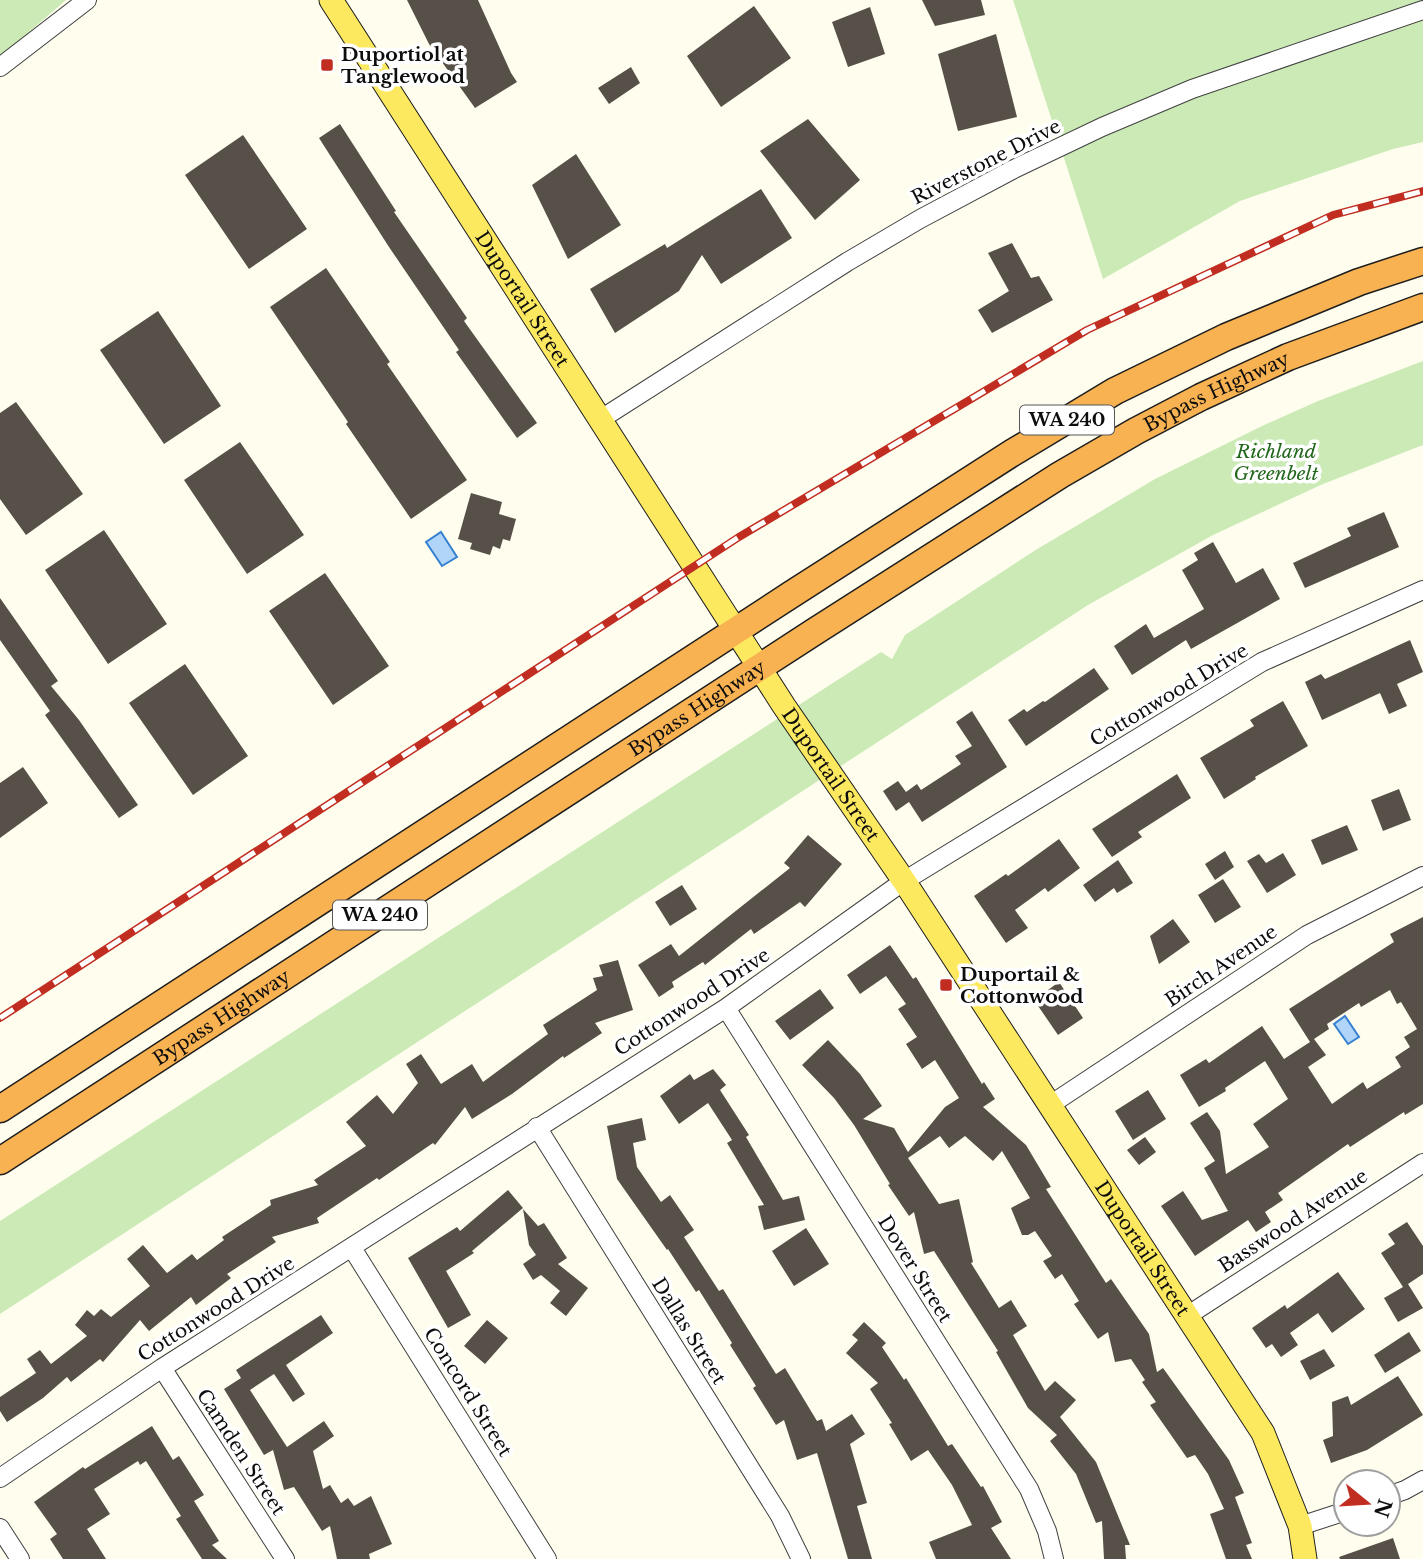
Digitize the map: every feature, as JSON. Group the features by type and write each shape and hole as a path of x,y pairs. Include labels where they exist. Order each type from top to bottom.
{"highway":[{"name":"WA 240","path":"0,1109 737,630 1012,453 1115,391 1226,337 1359,282 1423,261"},
{"name":"Bypass Highway","path":"0,1161 1060,475 1201,397 1288,357 1423,307"}],"main road":[{"name":"Duportail Street","path":"331,0 760,667 904,881 1263,1433 1300,1527 1305,1559"}],"street":[{"path":"0,67 87,0"},
{"name":"Riverstone Drive","path":"601,419 847,262 1014,169 1102,127 1192,89 1423,10"},
{"name":"Cottonwood Drive","path":"0,1478 162,1368 726,1008 904,881 1262,662 1423,590"},
{"name":"Birch Avenue","path":"1050,1105 1307,935 1423,876"},
{"name":"Dover Street","path":"726,1008 1029,1489 1047,1531 1054,1559"},
{"name":"Dallas Street","path":"537,1127 780,1516 800,1559"},
{"name":"Basswood Avenue","path":"1187,1315 1423,1163"},
{"name":"Concord Street","path":"352,1248 547,1559"},
{"name":"Camden Street","path":"162,1368 285,1559"},
{"path":"1402,1491 1423,1480"},
{"path":"1300,1527 1332,1516"},
{"path":"0,1528 20,1559"}],"green space":[{"path":"0,0 66,0 0,57"},
{"path":"1013,0 1423,0 1423,142 1393,149 1240,201 1103,279"},
{"name":"Richland Greenbelt","path":"1423,361 1423,445 1323,484 1213,535 1088,605 0,1314 0,1221 881,652 892,659 905,635 1034,551 1155,479 1262,426 1318,401"}],"water":[{"path":"441,532 457,557 442,566 426,542"},
{"path":"1345,1016 1359,1037 1348,1044 1334,1024"}],"building":[{"path":"407,0 478,0 517,82 475,108 429,44"},
{"path":"922,0 981,0 985,15 935,26"},
{"path":"754,6 791,58 721,107 687,56"},
{"path":"870,7 885,54 848,67 832,22"},
{"path":"996,34 1017,117 958,131 938,54"},
{"path":"631,67 640,83 609,104 598,88"},
{"path":"808,119 860,180 815,220 760,151"},
{"path":"340,124 396,211 394,212 467,318 464,321 537,423 517,438 456,352 459,350 319,138"},
{"path":"243,135 307,229 249,269 185,175"},
{"path":"576,154 621,225 568,259 532,185"},
{"path":"761,189 792,238 721,284 702,255 679,291 615,333 590,289 665,244 667,248"},
{"path":"1012,243 1031,278 1039,276 1053,300 992,333 978,310 1009,291 988,253"},
{"path":"326,268 390,362 387,364 467,480 411,519 270,307"},
{"path":"158,311 221,406 164,444 100,350"},
{"path":"16,402 83,494 26,535 0,499 0,413"},
{"path":"240,442 304,535 247,574 184,480"},
{"path":"471,493 502,502 499,514 516,519 510,541 503,539 500,549 493,546 490,555 470,549 472,543 458,539"},
{"path":"1384,512 1399,547 1305,588 1293,563 1351,536 1347,528"},
{"path":"104,530 167,624 108,664 45,570"},
{"path":"1213,542 1236,583 1263,568 1280,599 1191,649 1186,640 1132,675 1114,646 1146,624 1154,638 1204,609 1182,570 1198,560 1194,553"},
{"path":"325,573 389,666 333,705 269,611"},
{"path":"0,598 58,681 51,686 79,720 138,805 119,818 45,715 50,711 0,640"},
{"path":"1410,640 1423,672 1397,684 1407,706 1389,714 1380,693 1322,720 1305,682 1321,674 1325,679"},
{"path":"185,664 248,756 193,795 129,703"},
{"path":"1094,668 1109,689 1026,746 1008,720 1024,709 1027,712 1045,702"},
{"path":"1283,701 1308,746 1224,799 1200,758 1254,726 1250,720"},
{"path":"972,711 1007,767 922,822 909,802 896,811 883,791 898,781 906,792 917,784 921,790 961,764 955,756 972,746 956,722"},
{"path":"23,767 48,803 0,838 0,783"},
{"path":"1177,774 1191,798 1138,832 1142,837 1112,857 1092,829"},
{"path":"1399,789 1411,820 1383,831 1371,800"},
{"path":"1347,825 1358,850 1322,865 1311,840"},
{"path":"808,835 842,864 805,907 800,902 754,934 751,929 705,965 703,962 672,982 674,987 659,997 638,965 671,944 679,956 790,868 784,863"},
{"path":"1059,839 1080,868 1048,892 1045,888 1015,910 1028,928 1006,943 974,896 1006,874 1008,876"},
{"path":"1225,851 1234,867 1215,880 1205,864"},
{"path":"1283,853 1296,875 1267,893 1247,861 1259,854 1266,863"},
{"path":"1118,860 1133,883 1117,893 1114,888 1095,902 1083,885"},
{"path":"1223,879 1241,907 1215,923 1198,895"},
{"path":"682,885 697,909 670,926 655,902"},
{"path":"1423,917 1423,1104 1405,1115 1404,1112 1350,1147 1348,1144 1278,1193 1283,1200 1265,1212 1271,1222 1256,1232 1248,1220 1195,1256 1161,1206 1183,1191 1202,1220 1228,1211 1204,1168 1215,1161 1190,1123 1207,1112 1220,1131 1226,1174 1269,1147 1253,1124 1288,1099 1265,1061 1225,1088 1226,1091 1199,1107 1180,1075 1206,1059 1209,1063 1262,1026 1284,1059 1310,1042 1289,1009 1394,942 1390,934","holes":["1390,990 1397,1004 1401,1002 1417,1029 1404,1037 1410,1047 1395,1057 1401,1067 1367,1089 1363,1082 1332,1104 1308,1067 1326,1055 1314,1039 1329,1029 1327,1024 1359,1003 1361,1007"]},
{"path":"1173,919 1190,942 1159,964 1150,936"},
{"path":"890,945 913,979 916,977 982,1084 984,1082 995,1099 983,1107 1026,1145 1051,1187 1046,1189 1106,1283 1111,1279 1149,1334 1157,1372 1163,1368 1229,1460 1244,1493 1235,1497 1252,1543 1246,1545 1252,1559 1226,1559 1210,1514 1224,1509 1208,1474 1195,1455 1187,1458 1150,1405 1156,1402 1131,1359 1115,1362 1108,1332 1098,1339 1074,1304 1079,1301 1062,1274 1055,1279 1043,1261 1052,1256 1035,1231 1022,1235 1011,1208 1030,1198 1002,1151 993,1161 965,1136 949,1148 940,1136 908,1158 939,1204 959,1199 973,1262 971,1263 999,1308 1011,1300 1027,1326 1013,1335 1045,1391 1055,1381 1076,1400 1060,1417 1096,1462 1130,1545 1125,1545 1126,1559 1104,1559 1102,1521 1096,1523 1076,1474 1050,1441 1057,1435 1028,1408 996,1352 998,1351 934,1251 924,1254 914,1212 909,1216 854,1125 834,1098 802,1065 828,1040 860,1074 882,1106 863,1119 894,1128 908,1152 945,1107 959,1098 935,1060 922,1069 906,1044 917,1037 898,1009 906,1004 886,976 860,994 847,975"},
{"path":"618,960 633,1010 595,1023 602,1033 564,1058 563,1056 512,1094 472,1119 465,1107 435,1145 433,1143 317,1218 319,1223 272,1237 276,1242 227,1274 231,1278 196,1305 191,1297 149,1331 140,1320 103,1362 100,1359 71,1382 67,1377 43,1398 7,1422 0,1411 0,1397 36,1373 27,1359 40,1350 51,1364 87,1336 75,1325 87,1310 94,1316 101,1309 111,1317 150,1286 127,1259 143,1245 167,1273 192,1254 197,1260 224,1240 222,1237 271,1205 270,1200 318,1185 314,1180 366,1146 346,1122 377,1095 393,1114 418,1083 406,1064 421,1054 441,1084 472,1064 483,1082 548,1034 543,1025 597,990 593,978 603,976 599,965"},
{"path":"1059,982 1083,1018 1058,1035 1034,1000"},
{"path":"820,989 834,1008 790,1040 775,1021"},
{"path":"713,1069 726,1085 720,1090 749,1135 746,1137 783,1200 799,1196 805,1220 764,1230 758,1206 764,1205 727,1143 732,1140 708,1103 679,1124 660,1096 690,1074 694,1080"},
{"path":"1148,1090 1166,1119 1133,1140 1115,1111"},
{"path":"642,1118 646,1140 633,1143 637,1167 661,1202 670,1195 694,1230 684,1237 719,1291 723,1289 776,1374 785,1368 817,1421 822,1419 826,1431 852,1414 865,1434 850,1444 867,1503 857,1506 872,1559 848,1559 817,1453 797,1460 784,1420 776,1425 753,1388 756,1386 730,1345 732,1343 699,1290 696,1292 617,1179 607,1126"},
{"path":"1145,1137 1156,1152 1139,1165 1127,1150"},
{"path":"508,1190 523,1208 472,1251 474,1253 446,1271 471,1315 448,1328 408,1258 457,1227 460,1231"},
{"path":"523,1209 538,1226 544,1223 567,1258 558,1264 588,1288 566,1316 550,1303 560,1291 541,1275 533,1280 523,1264 536,1255 529,1245"},
{"path":"1407,1222 1423,1246 1423,1274 1408,1284 1423,1308 1398,1322 1384,1298 1403,1287 1381,1253 1395,1244 1388,1234"},
{"path":"806,1228 829,1264 794,1286 772,1251"},
{"path":"1338,1272 1365,1309 1332,1333 1318,1313 1290,1333 1298,1345 1281,1357 1272,1344 1266,1348 1252,1328 1285,1305 1287,1309"},
{"path":"321,1315 333,1333 286,1365 305,1394 293,1402 274,1374 250,1390 287,1447 324,1421 334,1436 313,1451 323,1489 330,1485 341,1503 348,1498 354,1506 371,1496 392,1544 369,1554 370,1559 337,1559 330,1526 322,1531 294,1487 284,1490 273,1450 264,1455 224,1389 241,1378 236,1370"},
{"path":"487,1320 508,1338 485,1364 464,1346"},
{"path":"864,1322 886,1343 882,1347 904,1380 906,1378 948,1446 952,1444 981,1487 983,1486 1002,1522 991,1528 1011,1559 936,1559 929,1542 972,1525 952,1485 928,1450 911,1461 889,1424 892,1423 870,1389 878,1383 846,1353 858,1340 852,1335"},
{"path":"1409,1332 1421,1351 1385,1373 1374,1355"},
{"path":"1324,1349 1335,1366 1310,1380 1300,1361"},
{"path":"1398,1376 1423,1415 1367,1450 1331,1463 1323,1440 1333,1436 1332,1402 1348,1396 1351,1405"},
{"path":"152,1426 173,1460 179,1456 204,1495 194,1501 219,1541 212,1545 227,1559 202,1559 176,1519 181,1516 146,1461 140,1465 138,1461 94,1489 110,1514 87,1529 106,1559 63,1559 50,1539 57,1534 34,1502 83,1467 85,1469"},
{"path":"1393,1538 1400,1559 1340,1559 1339,1557"}],"railway":[{"path":"0,1018 739,537 1087,330 1333,215 1423,191"}],"place":[{"name":"Duportiol at Tanglewood","path":"327,65"},
{"name":"Duportail & Cottonwood","path":"946,985"}]}
